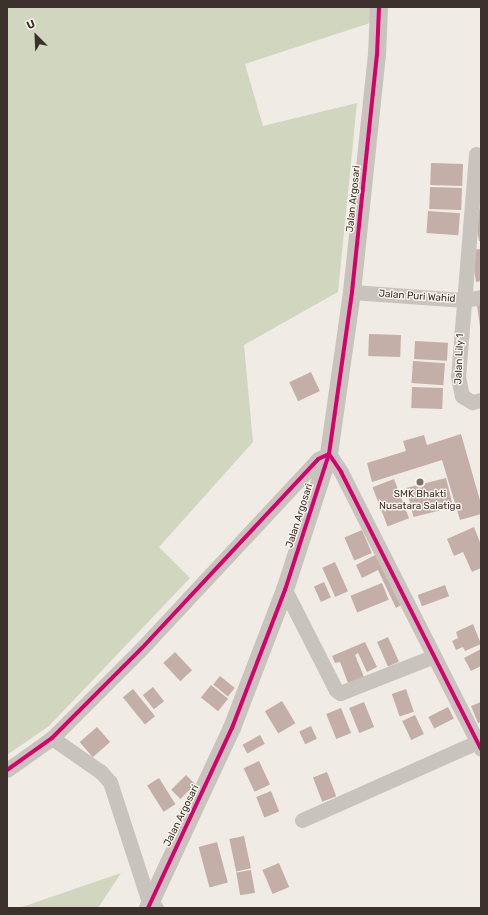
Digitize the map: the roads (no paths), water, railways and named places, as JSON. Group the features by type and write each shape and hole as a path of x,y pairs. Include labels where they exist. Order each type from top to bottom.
{"street":[{"name":"Jalan Argosari","path":"152,907 232,728 285,590 329,454 352,292 377,55 379,7"},
{"path":"464,300 477,199 476,154"},
{"name":"Jalan Puri Wahid","path":"352,292 464,300 481,297"},
{"name":"Jalan Lily 1","path":"464,300 458,384 462,396 466,400 481,400"},
{"path":"7,770 52,738 142,648 318,460 329,454 341,472 432,656 479,746 302,820"},
{"path":"285,590 336,690 340,693 432,656"},
{"path":"52,738 101,772 110,782 152,907"}],"place":[{"name":"SMK Bhakti Nusatara Salatiga","path":"420,482"}]}
